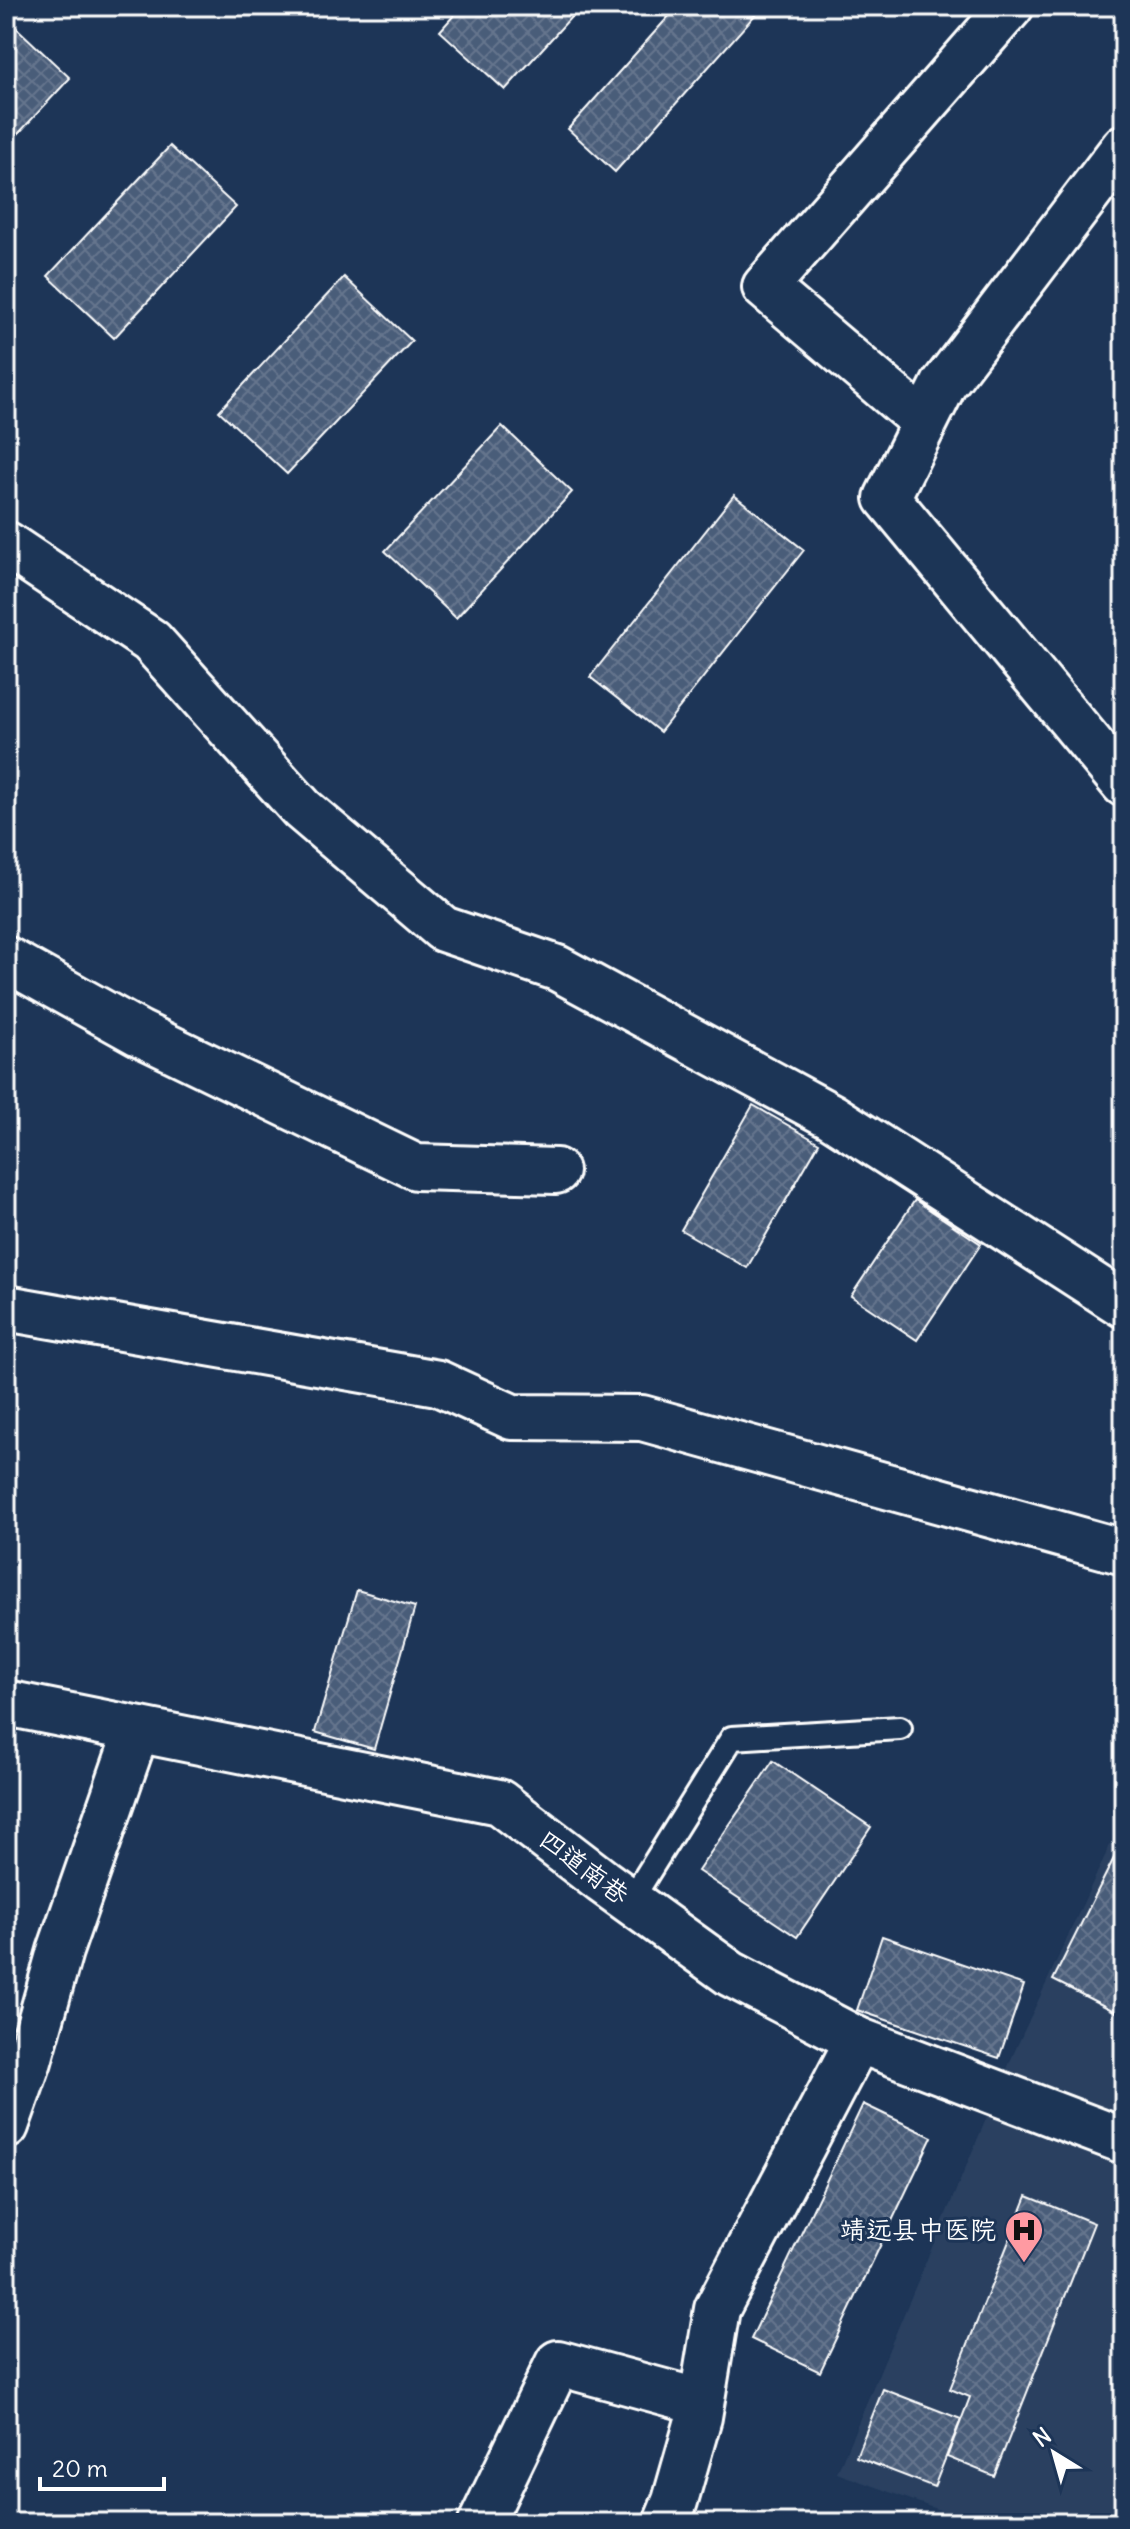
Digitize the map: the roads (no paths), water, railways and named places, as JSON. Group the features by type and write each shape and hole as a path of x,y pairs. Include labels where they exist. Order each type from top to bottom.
{"street":[{"path":"924,422 765,287 1011,6"},
{"path":"1124,147 944,384 887,498 1124,784"},
{"path":"6,544 151,641 302,809 443,929 557,968 831,1116 1124,1305"},
{"path":"6,959 139,1033 416,1167 556,1171"},
{"path":"6,1308 438,1383 512,1417 642,1418 1124,1552"},
{"name":"四道南巷","path":"6,1703 499,1802 731,1974 858,2040 1124,2141"},
{"path":"6,2126 29,2061 60,1951 137,1730"},
{"path":"666,2523 675,2501 701,2402 717,2309 858,2040"},
{"path":"481,2523 558,2363 701,2402"}],"lane":[{"path":"630,1902 732,1738 900,1728"}],"place":[{"name":"靖远县中医院","path":"1024,2264"}]}
